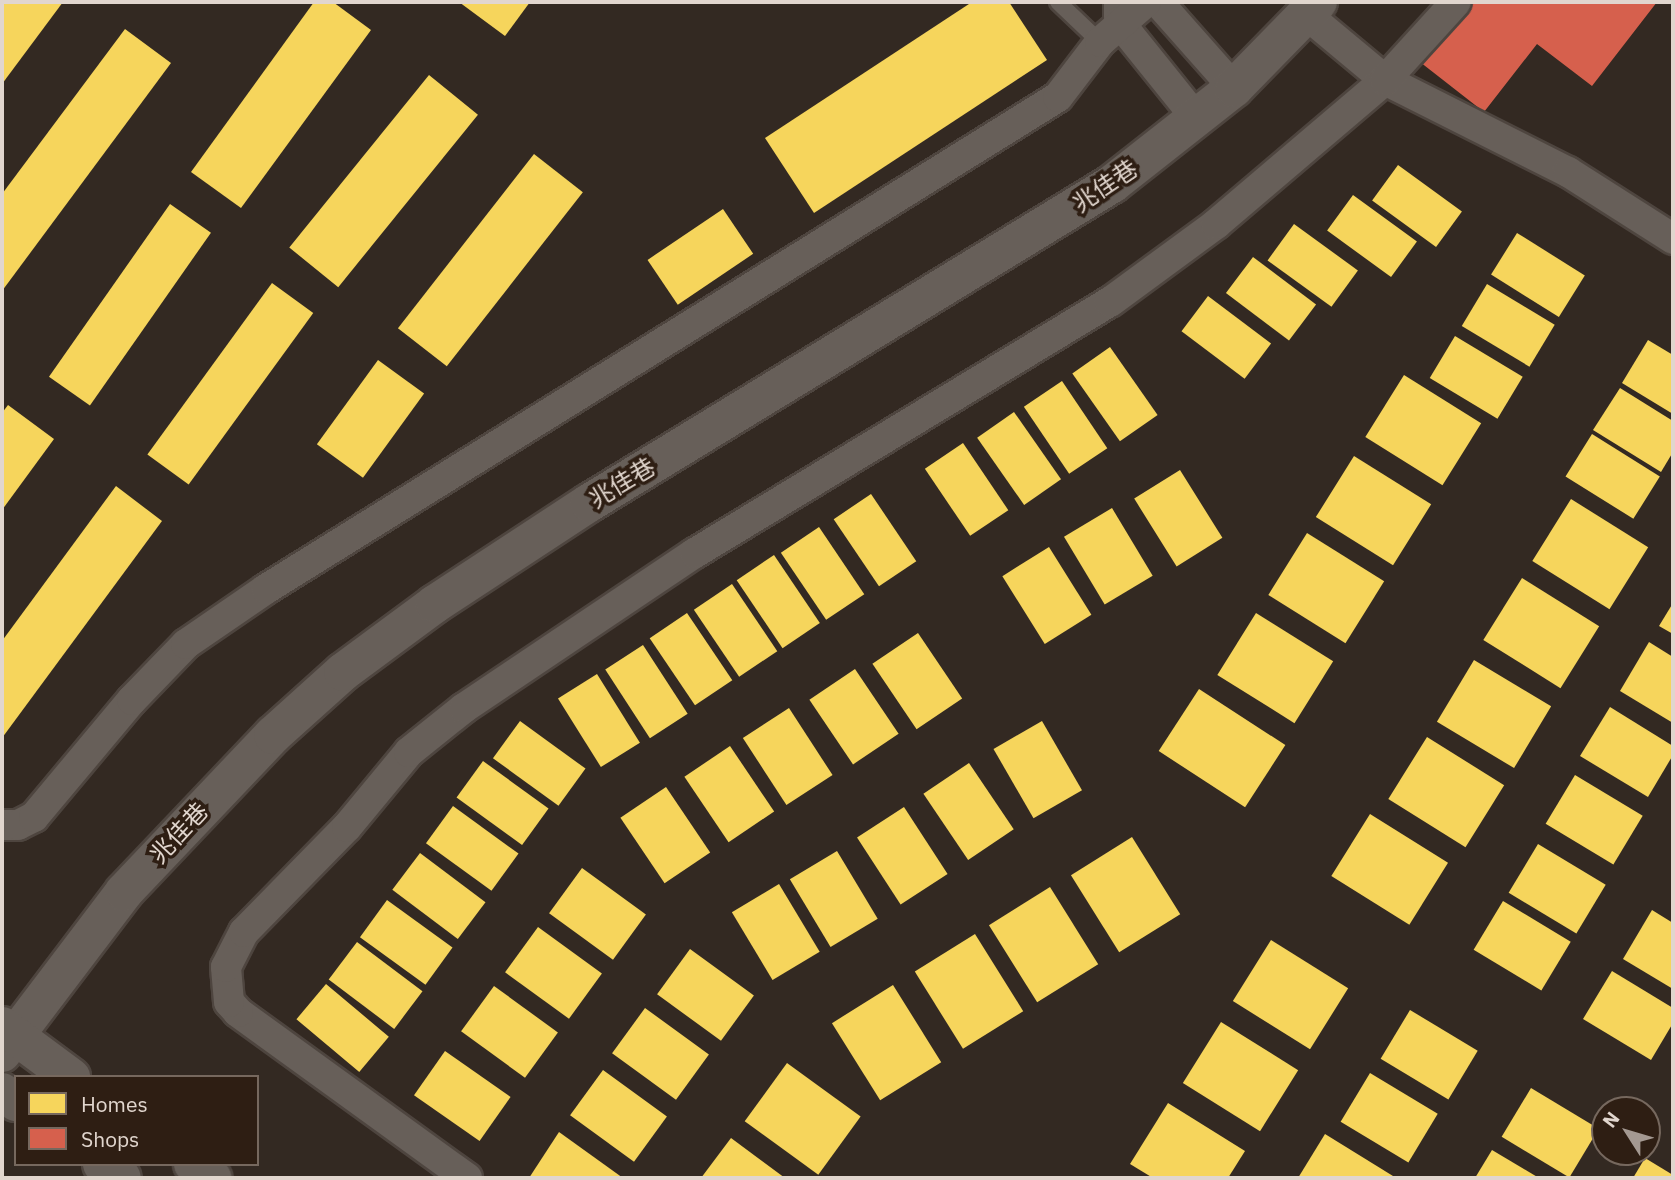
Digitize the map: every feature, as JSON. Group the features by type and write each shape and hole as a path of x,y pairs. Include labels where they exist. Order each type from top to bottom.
{"street":[{"path":"2,825 18,825 34,817 132,700 186,644 266,589 1058,97 1113,22 1146,2"},
{"path":"1158,2 1234,88"},
{"path":"467,1178 229,1002 226,967 244,932 347,827 409,752 464,708 695,553 1110,302 1216,224 1385,80 1456,2"},
{"path":"1313,8 1385,80 1568,172 1673,239"},
{"name":"兆佳巷","path":"6,1038 124,892 274,734 343,672 435,604 589,503 1090,197 1197,119 1234,88 1313,8"},
{"path":"1113,22 1197,119"},
{"path":"6,1038 68,1075"},
{"path":"105,1166 122,1178"},
{"path":"196,1166 212,1178"}],"lane":[{"path":"1058,2 1113,22"}],"building: Homes":[{"path":"2,2 63,2 2,84"},
{"path":"314,2 333,2 371,30 241,208 191,172"},
{"path":"459,2 530,2 505,36"},
{"path":"972,2 1009,2 1047,60 814,213 765,138"},
{"path":"125,29 171,63 2,291 2,194"},
{"path":"429,75 478,115 338,287 289,248"},
{"path":"534,154 583,192 447,366 398,328"},
{"path":"1398,165 1462,211 1436,247 1372,201"},
{"path":"1353,195 1417,241 1391,277 1327,231"},
{"path":"170,204 211,233 90,406 49,377"},
{"path":"723,209 753,254 678,305 648,260"},
{"path":"1294,224 1358,270 1331,307 1268,260"},
{"path":"1517,233 1585,275 1559,317 1491,275"},
{"path":"1253,257 1316,305 1289,340 1226,293"},
{"path":"272,283 313,313 189,484 147,455"},
{"path":"1487,284 1555,325 1529,367 1462,326"},
{"path":"1208,296 1271,344 1245,379 1182,331"},
{"path":"1455,336 1523,377 1497,419 1430,378"},
{"path":"1648,340 1673,355 1673,414 1622,383"},
{"path":"1110,347 1158,415 1120,441 1072,373"},
{"path":"378,360 424,394 363,478 317,444"},
{"path":"1404,375 1481,423 1442,485 1365,437"},
{"path":"1062,381 1107,448 1069,474 1024,407"},
{"path":"1620,388 1673,421 1673,452 1661,472 1593,430"},
{"path":"8,405 54,439 2,510 2,413"},
{"path":"1014,412 1061,479 1024,505 977,438"},
{"path":"1592,434 1660,476 1633,519 1566,476"},
{"path":"963,443 1008,510 970,536 925,469"},
{"path":"1354,456 1431,504 1393,565 1316,517"},
{"path":"1180,470 1222,538 1177,566 1134,499"},
{"path":"116,486 162,521 2,738 2,641"},
{"path":"871,494 916,561 879,586 834,519"},
{"path":"1571,499 1648,547 1609,609 1532,561"},
{"path":"1112,508 1153,576 1105,605 1064,537"},
{"path":"819,527 864,594 826,620 781,553"},
{"path":"1307,533 1384,581 1345,643 1268,595"},
{"path":"1049,547 1091,615 1045,644 1002,576"},
{"path":"774,555 820,623 783,648 737,580"},
{"path":"1522,578 1599,626 1560,688 1483,640"},
{"path":"732,584 777,651 739,677 694,610"},
{"path":"1673,603 1673,634 1659,626"},
{"path":"687,613 732,680 695,705 650,638"},
{"path":"1256,613 1333,661 1294,723 1217,675"},
{"path":"918,633 962,698 917,729 872,664"},
{"path":"1649,642 1673,657 1673,723 1620,691"},
{"path":"643,645 688,714 650,738 605,670"},
{"path":"1474,660 1551,706 1514,768 1437,722"},
{"path":"855,669 899,734 853,764 809,700"},
{"path":"597,674 640,743 601,767 558,698"},
{"path":"1199,689 1285,745 1245,807 1159,751"},
{"path":"1610,707 1673,746 1673,755 1648,797 1580,756"},
{"path":"789,708 833,775 786,805 743,738"},
{"path":"520,721 586,769 558,806 493,758"},
{"path":"1042,721 1082,790 1034,818 994,749"},
{"path":"1427,737 1504,785 1465,847 1388,799"},
{"path":"730,746 774,811 729,842 684,777"},
{"path":"483,761 549,809 522,845 457,797"},
{"path":"969,763 1014,829 968,860 923,794"},
{"path":"1575,775 1643,816 1613,865 1546,824"},
{"path":"666,787 710,852 665,883 620,818"},
{"path":"453,806 519,854 491,891 426,843"},
{"path":"904,807 948,874 901,905 857,837"},
{"path":"1370,814 1448,863 1409,925 1331,876"},
{"path":"1132,837 1180,914 1119,952 1071,875"},
{"path":"1538,844 1606,885 1576,934 1509,893"},
{"path":"837,851 878,919 831,947 790,879"},
{"path":"420,853 485,902 458,939 392,890"},
{"path":"582,868 646,914 613,960 549,913"},
{"path":"779,884 820,952 773,980 732,912"},
{"path":"1050,887 1098,964 1037,1002 989,925"},
{"path":"387,900 453,948 425,985 360,937"},
{"path":"1503,901 1571,942 1541,991 1474,950"},
{"path":"1652,910 1673,923 1673,989 1623,959"},
{"path":"538,927 602,973 569,1019 505,972"},
{"path":"975,934 1023,1011 963,1049 915,972"},
{"path":"1271,940 1348,988 1310,1049 1233,1001"},
{"path":"357,942 422,991 394,1029 329,980"},
{"path":"690,949 754,995 721,1041 657,994"},
{"path":"1612,971 1673,1008 1673,1023 1651,1060 1583,1019"},
{"path":"326,984 389,1037 359,1072 296,1019"},
{"path":"893,985 941,1062 880,1100 832,1023"},
{"path":"494,986 558,1032 525,1078 461,1031"},
{"path":"645,1008 709,1054 676,1100 612,1053"},
{"path":"1410,1010 1478,1051 1448,1100 1381,1059"},
{"path":"1221,1022 1298,1070 1260,1131 1183,1083"},
{"path":"445,1051 511,1097 480,1141 414,1095"},
{"path":"787,1063 861,1116 818,1175 745,1121"},
{"path":"603,1070 667,1116 634,1162 570,1115"},
{"path":"1370,1073 1438,1114 1408,1163 1341,1122"},
{"path":"1531,1088 1591,1124 1591,1142 1569,1178 1502,1137"},
{"path":"1168,1103 1245,1151 1228,1178 1153,1178 1130,1164"},
{"path":"559,1132 623,1178 529,1178"},
{"path":"1325,1134 1393,1176 1298,1178"},
{"path":"731,1138 785,1178 701,1178"},
{"path":"1492,1150 1539,1178 1475,1178"},
{"path":"1640,1166 1658,1166 1673,1175 1673,1178 1633,1178"}],"building: Shops":[{"path":"1466,2 1657,2 1592,86 1537,44 1484,112 1420,62"}]}
